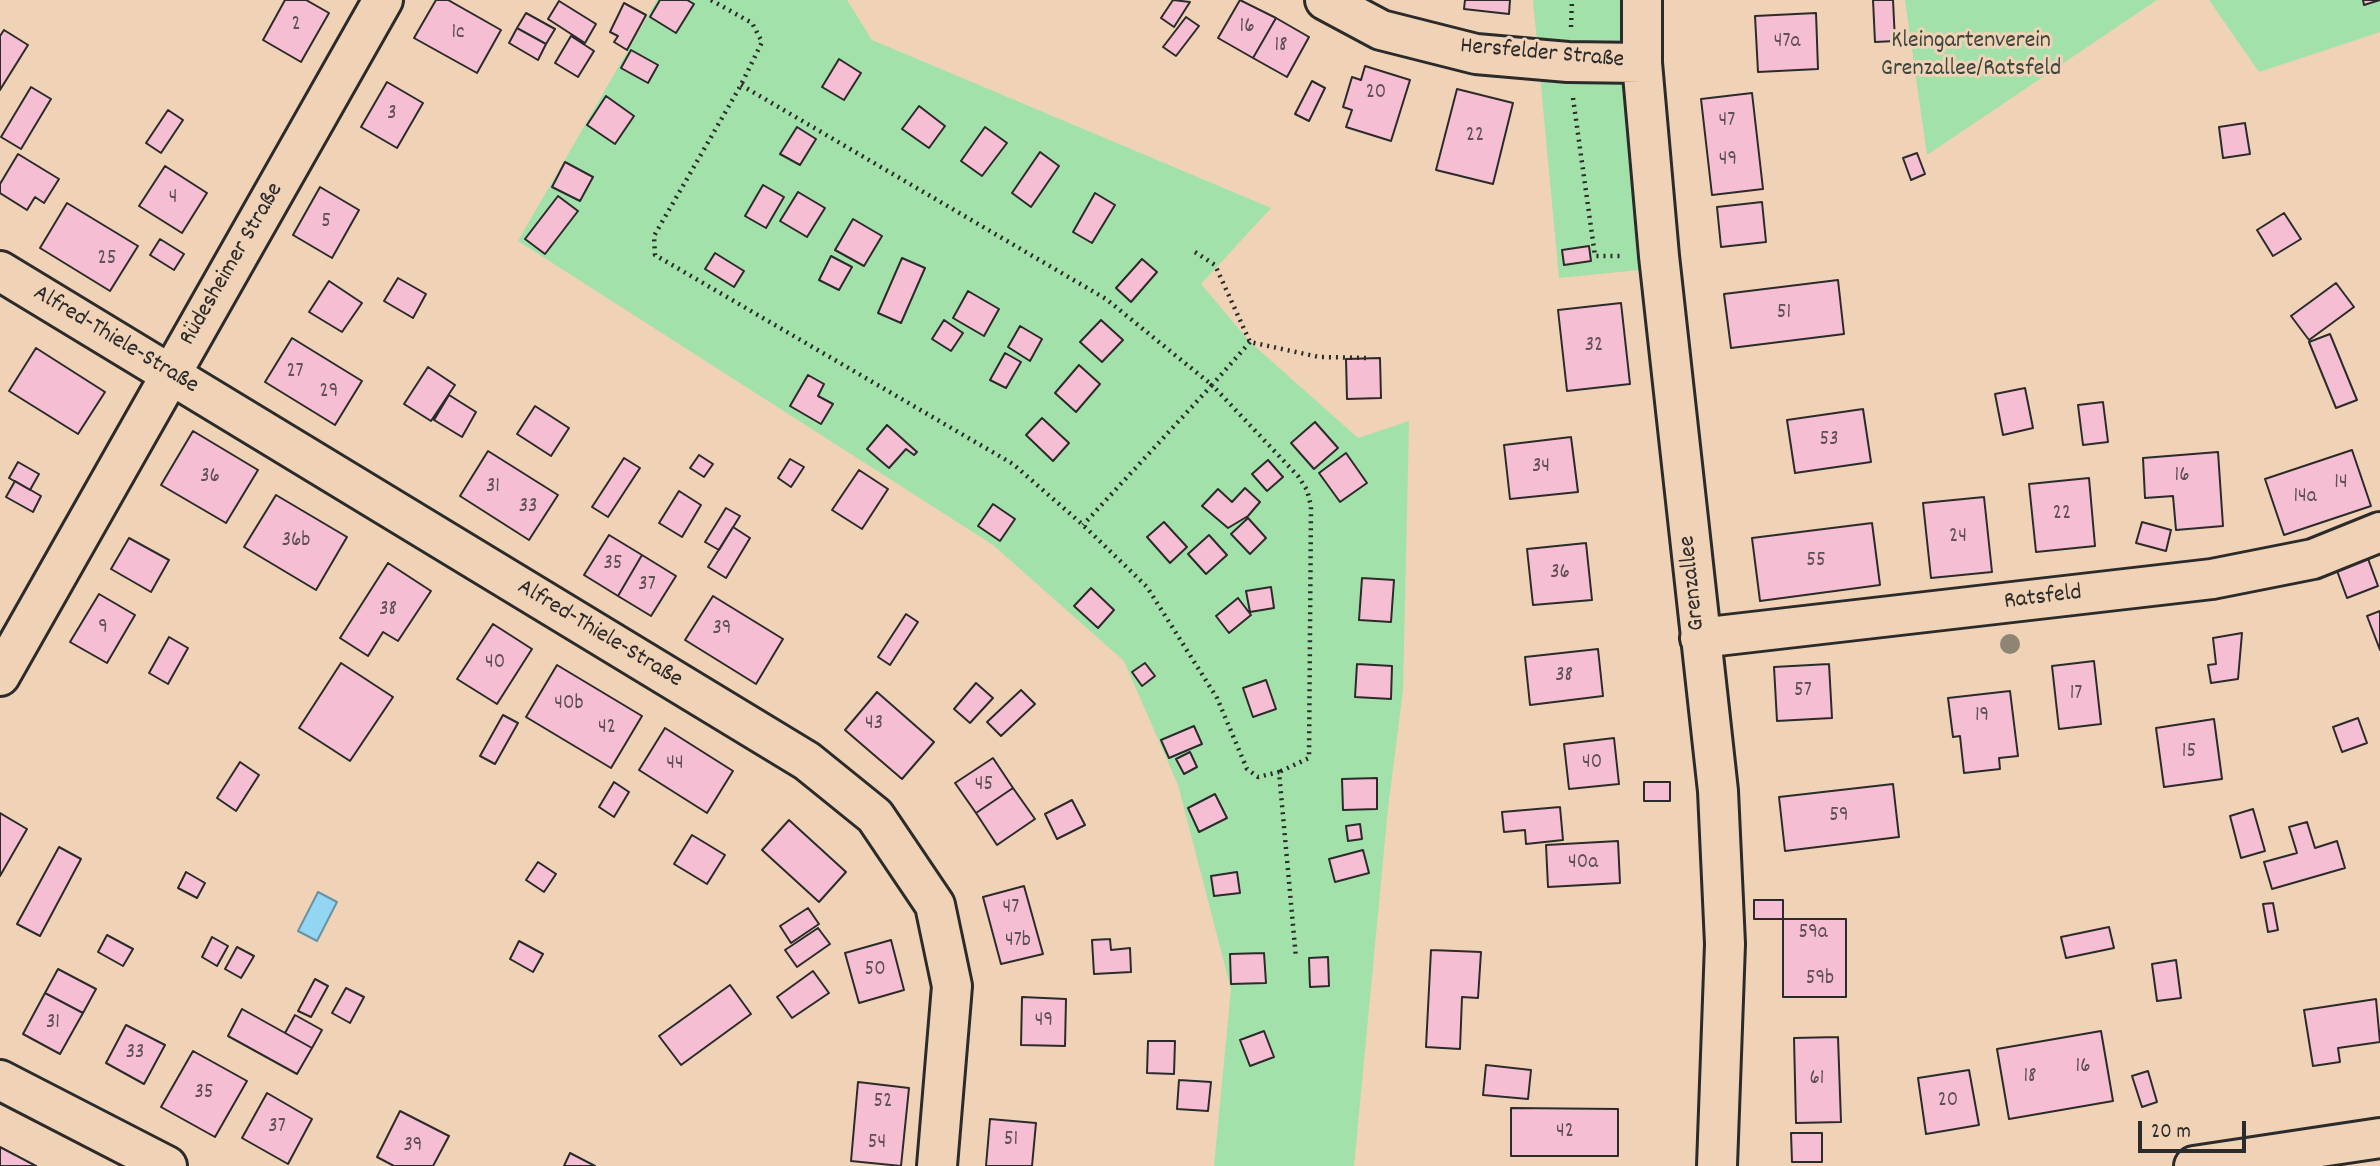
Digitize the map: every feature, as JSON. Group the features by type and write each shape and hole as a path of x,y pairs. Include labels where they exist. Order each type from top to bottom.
{"street":[{"name":"Rüdesheimer Straße","path":"0,676 383,0"},
{"name":"Hersfelder Straße","path":"1325,0 1381,30 1476,54 1568,62 1642,63"},
{"name":"Grenzallee","path":"1642,0 1642,63 1659,256 1718,791 1725,944 1717,1166"},
{"name":"Alfred-Thiele-Straße","path":"0,271 807,761 875,816 935,905 952,986 937,1166"},
{"name":"Ratsfeld","path":"1700,638 2211,579 2313,559 2380,532"},
{"path":"0,1080 167,1166"},
{"path":"2194,1166 2380,1138"}],"path":[{"path":"711,0 752,23 762,42 741,85 654,236 655,255 1013,464 1083,525 1147,587 1217,698 1247,769 1258,777 1279,772 1309,758 1311,506 1307,490 1298,476 1212,385 1107,299 741,85"},
{"path":"1572,0 1568,62 1595,256 1659,256"},
{"path":"1195,252 1215,265 1250,342"},
{"path":"1083,525 1250,342"},
{"path":"1250,342 1319,357 1370,358"},
{"path":"1279,772 1296,958"}],"green space":[{"path":"657,0 847,0 872,40 1271,208 1201,284 1250,342 1358,438 1409,421 1403,690 1388,808 1354,1166 1214,1166 1231,989 1178,785 1124,661 993,545 518,241"},
{"path":"1533,0 1627,0 1639,270 1559,278"},
{"name":"Kleingartenverein Grenzallee/Ratsfeld","path":"1905,0 2157,0 1927,155"},
{"path":"2209,0 2380,0 2380,32 2259,72"}],"water":[{"path":"318,892 337,902 317,941 298,931"}],"building":[{"path":"285,0 306,0 329,13 301,62 263,40"},
{"path":"436,0 448,0 501,30 477,73 414,38"},
{"path":"660,0 687,0 694,4 676,33 650,17"},
{"path":"1173,0 1190,2 1174,27 1161,18"},
{"path":"1240,0 1276,18 1253,58 1218,38"},
{"path":"1465,0 1510,0 1509,14 1464,9"},
{"path":"1873,0 1893,0 1895,41 1875,42"},
{"path":"2363,0 2380,0 2364,5"},
{"path":"559,1 596,24 585,43 548,19"},
{"path":"624,3 646,15 627,50 614,42 618,36 610,32"},
{"path":"526,13 555,29 546,44 517,28"},
{"path":"1816,13 1818,69 1758,72 1755,16"},
{"path":"1186,17 1199,26 1176,56 1163,47"},
{"path":"1276,18 1309,37 1287,77 1253,58"},
{"path":"517,28 546,44 538,60 509,43"},
{"path":"4,30 28,45 0,90 0,36"},
{"path":"571,36 594,51 578,77 555,63"},
{"path":"631,50 658,65 648,83 621,68"},
{"path":"839,59 861,73 844,100 822,87"},
{"path":"1365,66 1410,80 1391,141 1346,127 1352,110 1343,107 1352,77 1361,80"},
{"path":"1312,81 1325,88 1309,121 1295,114"},
{"path":"387,82 423,103 397,148 361,127"},
{"path":"31,87 51,99 21,149 1,137"},
{"path":"1457,89 1513,103 1493,184 1436,170"},
{"path":"1752,93 1763,189 1712,195 1701,99"},
{"path":"606,96 634,116 615,144 587,125"},
{"path":"919,106 945,126 929,148 902,129"},
{"path":"168,110 183,120 161,153 146,143"},
{"path":"2245,123 2250,154 2223,158 2219,127"},
{"path":"797,127 816,139 800,165 780,154"},
{"path":"985,127 1007,143 982,176 961,161"},
{"path":"1040,152 1059,166 1031,207 1012,193"},
{"path":"1917,153 1925,174 1911,180 1903,158"},
{"path":"18,154 59,179 44,203 35,197 27,210 0,193 0,184"},
{"path":"565,162 593,177 580,201 552,187"},
{"path":"165,166 207,193 182,233 139,206"},
{"path":"763,185 784,197 766,228 745,216"},
{"path":"320,187 359,210 332,258 293,235"},
{"path":"798,192 825,208 807,237 780,221"},
{"path":"1095,193 1115,205 1092,243 1073,232"},
{"path":"558,196 578,211 545,254 525,239"},
{"path":"1762,202 1766,242 1721,247 1717,207"},
{"path":"67,203 138,246 110,291 40,248"},
{"path":"2284,213 2301,239 2273,256 2257,230"},
{"path":"853,219 882,236 864,266 835,250"},
{"path":"160,239 184,254 174,270 150,255"},
{"path":"1589,246 1591,261 1564,265 1562,250"},
{"path":"715,253 744,271 734,287 705,269"},
{"path":"831,256 852,267 839,290 819,280"},
{"path":"902,258 925,268 901,323 878,313"},
{"path":"1142,259 1157,272 1131,302 1116,288"},
{"path":"398,278 426,294 413,318 384,301"},
{"path":"1838,280 1844,334 1731,348 1724,294"},
{"path":"329,281 362,303 342,332 309,312"},
{"path":"2336,283 2354,307 2309,340 2291,316"},
{"path":"968,291 999,309 984,336 953,318"},
{"path":"1621,303 1630,384 1567,391 1558,310"},
{"path":"944,320 963,333 951,351 932,339"},
{"path":"1101,320 1123,340 1102,362 1080,342"},
{"path":"1020,326 1042,339 1030,361 1008,347"},
{"path":"2330,334 2357,400 2336,408 2309,342"},
{"path":"292,338 362,381 335,425 265,382"},
{"path":"36,348 105,392 78,434 9,391"},
{"path":"1005,353 1021,362 1006,388 990,380"},
{"path":"1380,358 1381,398 1347,399 1346,359"},
{"path":"1079,365 1100,384 1076,412 1055,393"},
{"path":"428,367 455,385 431,421 404,404"},
{"path":"808,375 824,384 818,396 833,404 821,424 790,406"},
{"path":"2025,388 2033,428 2003,435 1995,394"},
{"path":"449,395 476,412 462,437 434,420"},
{"path":"2103,402 2108,442 2083,445 2078,405"},
{"path":"535,406 569,428 551,456 517,434"},
{"path":"1863,409 1871,462 1795,473 1787,420"},
{"path":"1042,418 1069,443 1053,461 1026,435"},
{"path":"1315,422 1338,448 1314,469 1291,443"},
{"path":"887,425 917,452 914,455 906,449 889,468 867,449"},
{"path":"193,431 258,470 226,523 161,485"},
{"path":"1571,437 1578,492 1510,499 1504,445"},
{"path":"2352,450 2371,506 2284,535 2265,479"},
{"path":"488,451 558,495 529,540 460,496"},
{"path":"2218,452 2223,526 2176,530 2173,496 2145,498 2143,458"},
{"path":"1346,453 1367,483 1340,502 1319,473"},
{"path":"699,455 713,464 704,477 690,468"},
{"path":"624,458 640,468 608,517 592,507"},
{"path":"790,459 804,467 791,487 778,478"},
{"path":"1268,460 1283,477 1267,491 1252,474"},
{"path":"18,462 39,474 30,490 9,478"},
{"path":"859,470 888,489 862,529 832,510"},
{"path":"2089,478 2095,546 2036,552 2029,484"},
{"path":"15,481 41,496 33,512 6,497"},
{"path":"1245,488 1260,502 1248,516 1228,528 1202,506 1218,489 1232,502"},
{"path":"679,491 701,505 682,537 659,523"},
{"path":"276,495 347,537 316,590 244,547"},
{"path":"1984,497 1992,572 1931,578 1923,503"},
{"path":"993,504 1015,519 1000,541 978,526"},
{"path":"726,508 740,516 719,550 705,542"},
{"path":"1248,518 1266,538 1250,554 1231,534"},
{"path":"1164,522 1187,547 1170,563 1147,537"},
{"path":"2142,522 2171,530 2166,551 2136,543"},
{"path":"1872,523 1880,585 1760,601 1752,538"},
{"path":"733,527 750,538 726,578 708,567"},
{"path":"609,535 642,555 618,596 584,575"},
{"path":"1209,535 1227,555 1206,574 1188,554"},
{"path":"129,538 169,560 151,592 111,569"},
{"path":"1586,543 1592,600 1533,605 1527,549"},
{"path":"642,555 676,576 651,616 618,596"},
{"path":"2367,556 2378,586 2347,598 2336,568"},
{"path":"388,563 431,591 398,641 383,632 368,656 340,638"},
{"path":"1362,578 1394,580 1391,622 1359,620"},
{"path":"1271,587 1274,608 1250,612 1246,591"},
{"path":"1091,588 1114,610 1098,628 1074,606"},
{"path":"99,594 135,615 107,663 70,642"},
{"path":"713,596 783,639 756,684 685,640"},
{"path":"1238,598 1251,615 1229,633 1216,616"},
{"path":"2380,611 2380,650 2367,616"},
{"path":"906,614 918,622 890,665 878,657"},
{"path":"493,624 532,649 497,704 457,679"},
{"path":"2242,633 2238,679 2211,683 2208,665 2216,664 2213,638"},
{"path":"169,637 188,648 168,684 149,673"},
{"path":"1598,649 1603,696 1530,705 1525,657"},
{"path":"2094,661 2101,724 2059,729 2052,666"},
{"path":"341,663 393,697 350,761 299,728"},
{"path":"1145,663 1155,676 1142,686 1132,672"},
{"path":"1357,664 1392,666 1391,699 1355,697"},
{"path":"1829,664 1832,718 1777,721 1774,667"},
{"path":"557,665 642,716 611,768 526,717"},
{"path":"1266,680 1276,709 1253,717 1243,688"},
{"path":"976,683 993,698 970,723 954,709"},
{"path":"1021,690 1035,704 1001,736 987,722"},
{"path":"2010,691 2018,756 1999,758 2000,769 1964,773 1960,736 1953,737 1948,698"},
{"path":"877,692 934,742 902,779 845,730"},
{"path":"503,715 518,723 495,764 480,756"},
{"path":"2358,718 2367,743 2342,752 2333,727"},
{"path":"2214,719 2222,779 2164,787 2156,728"},
{"path":"1194,726 1202,744 1169,758 1161,740"},
{"path":"665,728 733,771 707,813 639,770"},
{"path":"1614,738 1619,784 1569,789 1564,744"},
{"path":"1190,752 1197,767 1184,774 1176,759"},
{"path":"993,758 1013,788 976,813 955,783"},
{"path":"240,762 259,775 236,811 217,798"},
{"path":"1377,778 1377,809 1343,810 1342,779"},
{"path":"614,782 629,792 614,817 599,807"},
{"path":"1644,782 1670,782 1670,801 1644,801"},
{"path":"1893,784 1899,837 1785,851 1779,797"},
{"path":"1013,788 1035,819 997,845 976,813"},
{"path":"1215,794 1227,818 1199,832 1188,808"},
{"path":"1072,800 1085,825 1057,839 1045,814"},
{"path":"1560,807 1563,840 1526,844 1525,830 1504,832 1502,812"},
{"path":"2253,809 2265,851 2241,858 2230,816"},
{"path":"0,813 27,829 0,876"},
{"path":"789,820 846,872 819,902 762,850"},
{"path":"2307,822 2315,848 2337,841 2345,868 2272,889 2264,862 2297,853 2289,827"},
{"path":"1360,824 1362,839 1348,841 1346,826"},
{"path":"692,835 725,855 707,884 674,864"},
{"path":"1618,841 1620,883 1548,887 1546,845"},
{"path":"59,847 81,859 40,936 17,924"},
{"path":"1363,850 1369,873 1335,882 1329,859"},
{"path":"538,862 556,874 544,892 526,880"},
{"path":"186,872 205,883 197,898 178,888"},
{"path":"1237,872 1240,893 1214,896 1211,876"},
{"path":"1024,886 1043,954 1001,964 983,897"},
{"path":"1754,900 1783,900 1783,919 1754,919"},
{"path":"2273,903 2278,930 2268,932 2263,904"},
{"path":"808,908 819,924 791,943 780,926"},
{"path":"1783,919 1846,919 1846,997 1783,997"},
{"path":"2109,927 2114,948 2066,958 2061,937"},
{"path":"818,928 830,944 797,967 785,950"},
{"path":"107,935 133,949 123,966 98,952"},
{"path":"212,937 228,946 217,966 202,957"},
{"path":"1110,939 1111,950 1130,948 1131,972 1094,974 1092,940"},
{"path":"891,940 904,990 859,1003 845,953"},
{"path":"519,941 543,954 533,972 510,959"},
{"path":"237,947 254,956 241,978 225,969"},
{"path":"1431,950 1481,952 1478,998 1462,997 1460,1049 1426,1047"},
{"path":"1264,953 1266,983 1231,984 1230,954"},
{"path":"1328,957 1329,986 1310,987 1309,958"},
{"path":"2176,960 2181,998 2157,1001 2152,964"},
{"path":"58,969 96,989 83,1013 45,993"},
{"path":"813,971 829,993 792,1018 777,997"},
{"path":"315,979 328,986 311,1017 298,1011"},
{"path":"730,985 751,1014 681,1065 659,1036"},
{"path":"346,988 364,997 350,1023 332,1013"},
{"path":"45,993 83,1013 60,1054 23,1034"},
{"path":"1022,997 1066,999 1065,1046 1021,1045"},
{"path":"2376,999 2380,1042 2338,1048 2340,1062 2313,1066 2304,1010"},
{"path":"242,1009 312,1048 297,1074 228,1036"},
{"path":"295,1015 322,1030 312,1048 285,1033"},
{"path":"126,1025 165,1045 144,1084 106,1063"},
{"path":"1264,1031 1274,1057 1250,1066 1240,1040"},
{"path":"2101,1031 2113,1101 2009,1119 1997,1049"},
{"path":"1838,1037 1841,1122 1796,1123 1794,1038"},
{"path":"1148,1041 1175,1041 1174,1074 1147,1073"},
{"path":"193,1051 247,1081 215,1137 161,1107"},
{"path":"1486,1065 1531,1070 1528,1099 1483,1095"},
{"path":"1969,1070 1979,1125 1926,1134 1918,1078"},
{"path":"2148,1071 2157,1102 2142,1107 2132,1076"},
{"path":"1179,1080 1211,1082 1208,1111 1177,1109"},
{"path":"858,1082 909,1088 901,1166 851,1161"},
{"path":"267,1093 312,1119 288,1164 242,1138"},
{"path":"1511,1108 1618,1109 1618,1156 1511,1156"},
{"path":"400,1111 449,1136 433,1166 394,1166 377,1157"},
{"path":"990,1119 1036,1123 1032,1166 986,1166"},
{"path":"1791,1133 1822,1133 1822,1162 1792,1162"},
{"path":"0,1147 36,1166 0,1166"},
{"path":"570,1153 595,1166 564,1166"}]}
